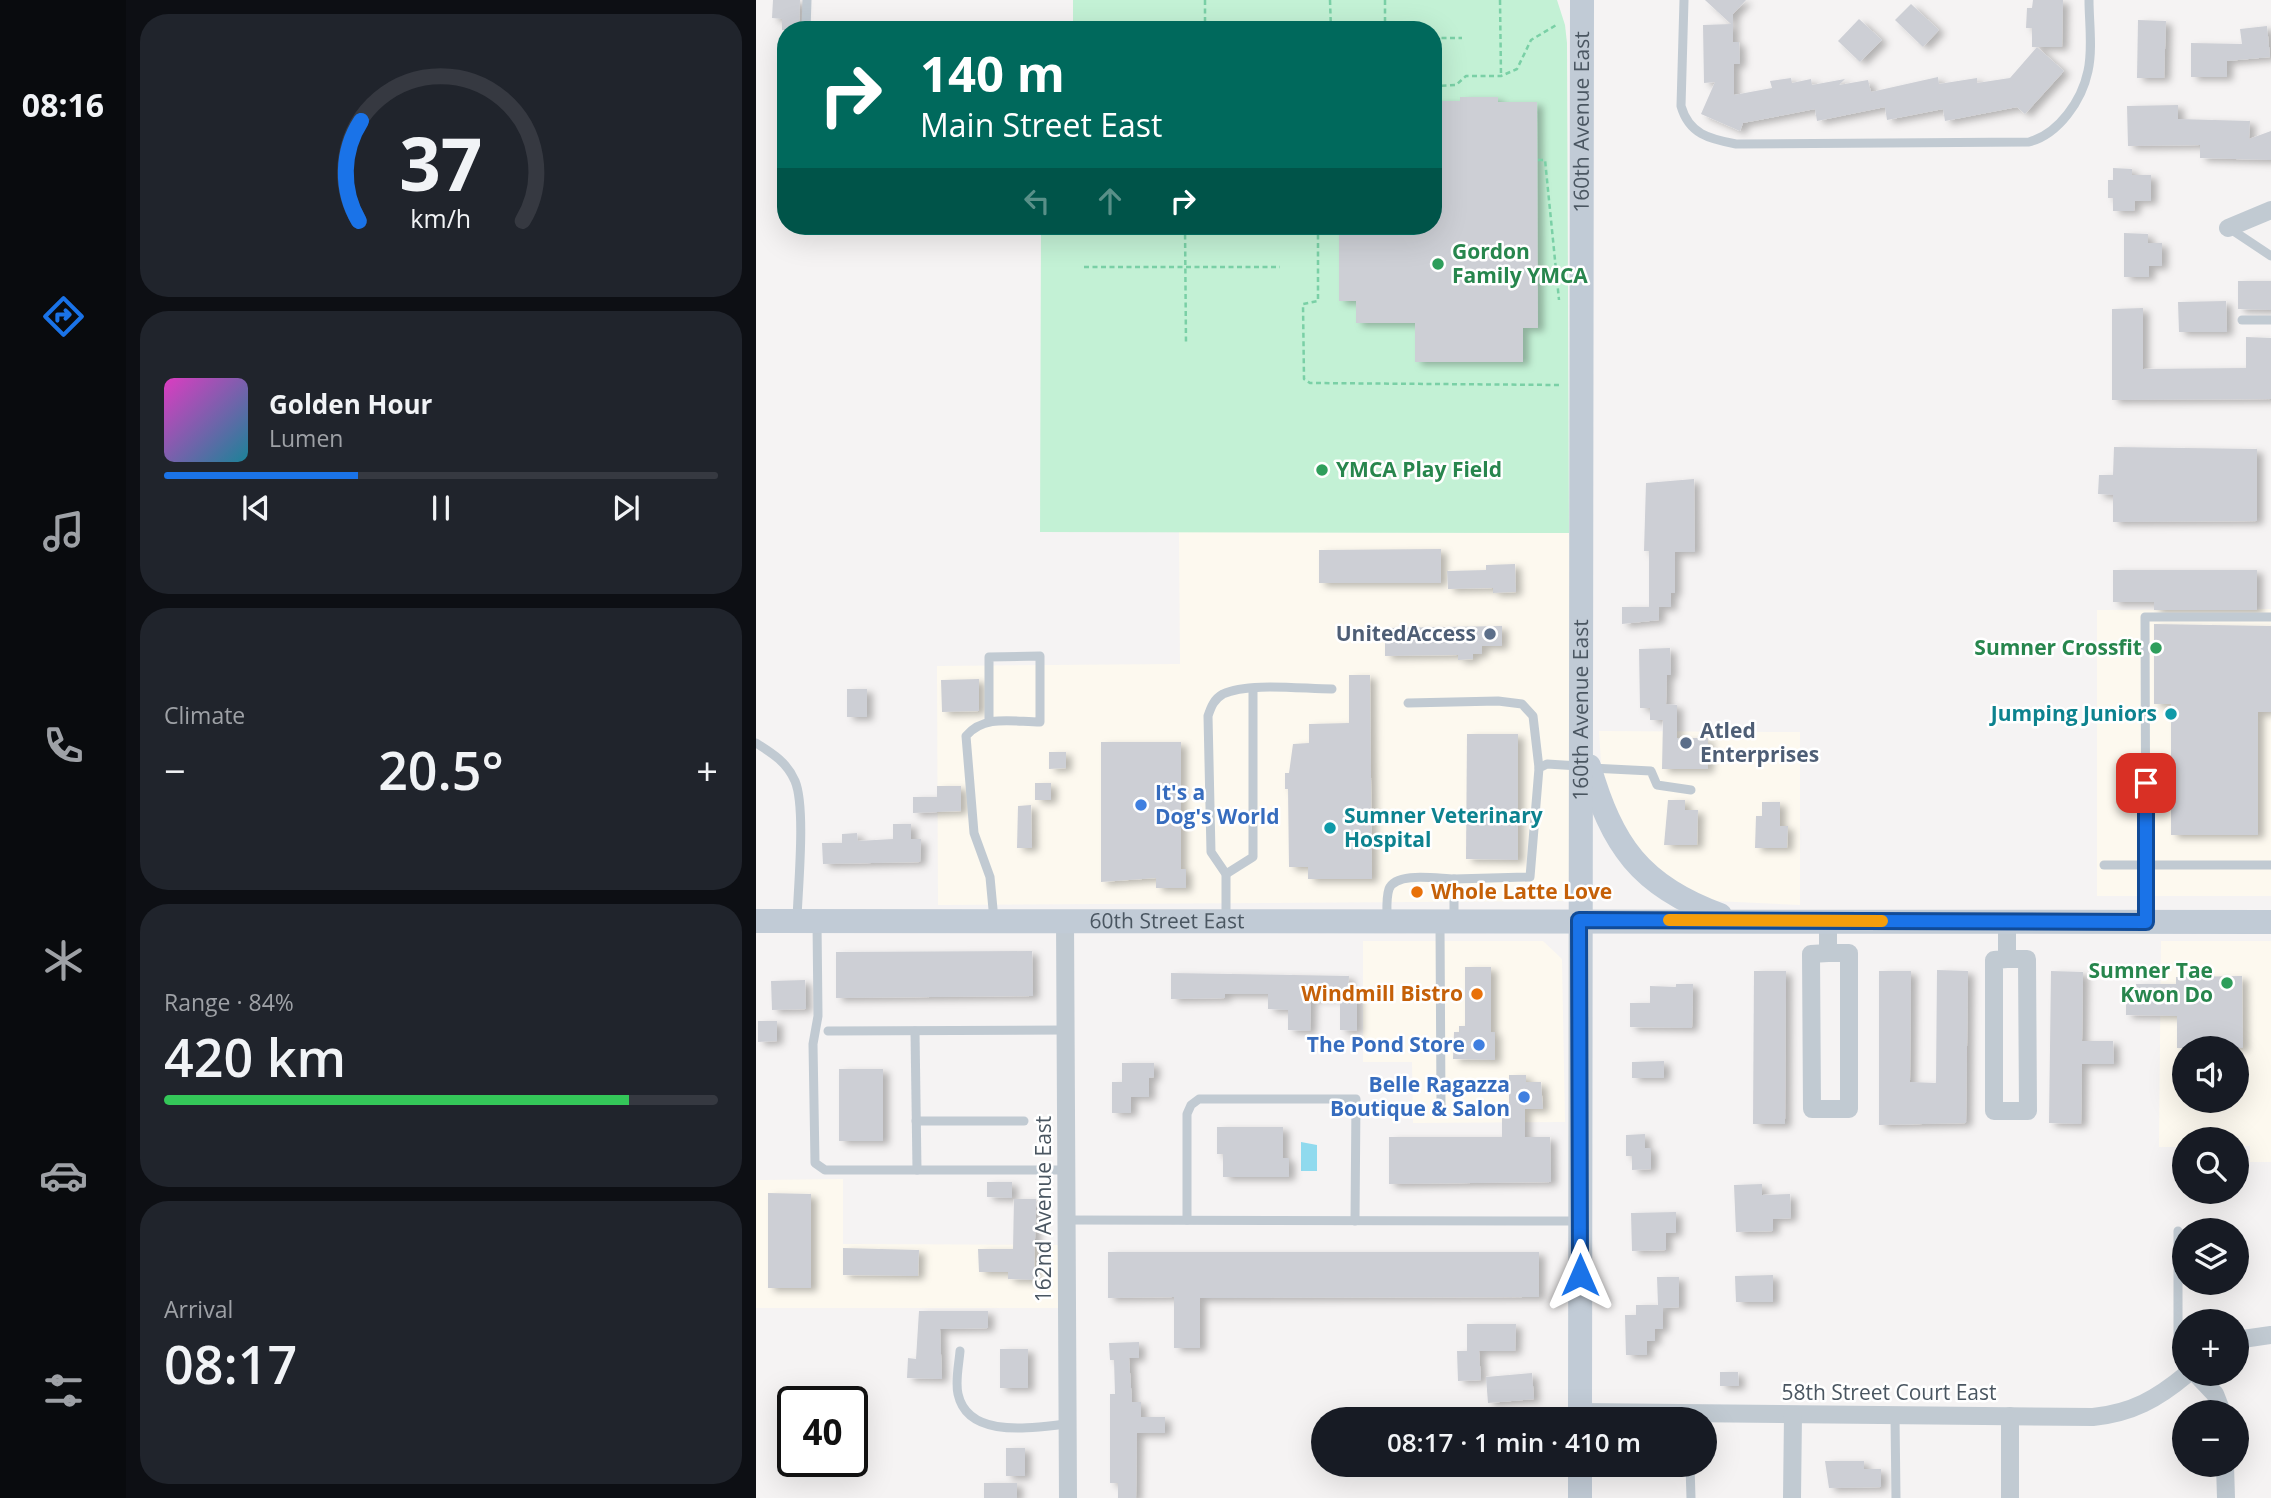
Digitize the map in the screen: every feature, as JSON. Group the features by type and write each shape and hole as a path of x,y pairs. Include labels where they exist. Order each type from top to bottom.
{"street":[{"name":"160th Avenue East","path":"1580,1407 1579,920 1585,767 1581,739 1582,0"},
{"path":"1561,12 1581,40"},
{"path":"2228,228 2271,210"},
{"path":"1585,767 1616,840 1633,860 1671,892 1698,908 1733,920"},
{"name":"60th Street East","path":"756,920 2271,922"},
{"name":"162nd Avenue East","path":"1065,920 1068,1498"},
{"path":"1828,921 1828,953"},
{"path":"2007,921 2007,959"},
{"path":"1828,953 1849,953 1849,1109 1812,1109 1811,954 1828,953"},
{"path":"2007,959 2027,959 2028,1111 1994,1111 1994,960 2007,959"},
{"path":"2249,1338 2271,1335"},
{"name":"58th Street Court East","path":"1717,1416 2093,1417 2129,1411 2145,1405 2172,1385"},
{"path":"1792,1498 1793,1415"},
{"path":"2010,1416 2010,1498"},
{"path":"1580,1477 1580,1498"},
{"path":"2225,1477 2226,1498"}],"lane":[{"path":"806,21 807,0"},
{"path":"1684,0 1681,106 1685,119 1704,137 1736,144 2029,142 2042,138 2064,120 2088,73 2089,0"},
{"path":"2228,228 2271,256"},
{"path":"2242,320 2271,320"},
{"path":"2146,922 2146,617 2271,617"},
{"path":"989,721 989,657 1041,656 1040,722 989,721 975,725 966,736 974,833 990,877 994,920"},
{"path":"1226,920 1226,874 1211,852 1208,716 1213,703 1221,695 1236,690 1332,689"},
{"path":"1226,874 1253,857 1253,690"},
{"path":"1386,920 1388,891 1394,882 1403,879 1530,877 1539,768 1533,716 1522,704 1498,701 1408,703"},
{"path":"756,743 779,758 796,782 799,839 818,1017 813,1044 815,1163 825,1170 1067,1170"},
{"path":"1539,768 1547,764 1651,771 1657,785 1691,790"},
{"path":"2104,865 2271,865"},
{"path":"1441,1105 1447,920 1454,879"},
{"path":"828,1031 1066,1030"},
{"path":"915,1031 917,1170"},
{"path":"1187,1220 1187,1114 1199,1099 1356,1099 1355,1221"},
{"path":"916,1121 1024,1121"},
{"path":"1067,1220 1580,1221"},
{"path":"960,1351 957,1392 962,1408 979,1422 991,1426 1032,1427 1068,1424"},
{"path":"1895,1416 1896,1498"},
{"path":"1690,1477 1690,1498"}],"path":[{"path":"1205,0 1205,21"},
{"path":"1330,0 1331,21"},
{"path":"1385,0 1385,21"},
{"path":"1500,0 1501,76"},
{"path":"1442,86 1456,85 1466,76 1501,76 1517,69 1531,40 1561,12"},
{"path":"1442,38 1462,38"},
{"path":"1538,160 1545,160 1559,300"},
{"path":"1185,235 1186,344"},
{"path":"1318,235 1318,301 1303,304 1304,379 1310,383 1559,385"},
{"path":"1084,267 1280,267"}],"shaded area":[{"path":"1179,532 1569,533 1571,901 938,905 937,666 1180,664"},
{"path":"2271,609 2271,896 2097,896 2097,610"},
{"path":"1599,731 1800,732 1800,905 1714,901 1683,889 1634,846 1602,779"},
{"path":"1363,941 1543,941 1562,959 1565,1122 1413,1123 1412,1062 1363,1062"},
{"path":"2161,941 2271,941 2271,1162 2250,1162 2249,1127 2172,1127 2172,1147 2159,1147"},
{"path":"843,1179 843,1244 1067,1245 1067,1308 756,1308 756,1180"}],"green space":[{"path":"1073,0 1557,0 1565,25 1567,43 1569,533 1040,532 1041,235 1442,235 1442,21 1073,21"}],"water":[{"path":"1301,1142 1317,1145 1317,1171 1301,1171"}],"building":[{"path":"773,0 800,0 799,21 772,18"},
{"path":"1705,0 1746,0 1733,14 1733,42 1739,42 1740,64 1734,64 1734,95 1772,88 1770,81 1791,78 1792,83 1811,79 1812,85 1845,79 1839,85 1868,80 1871,92 1938,77 1939,84 1977,78 1977,83 2010,78 2037,47 2064,71 2025,114 2017,107 1945,121 1943,109 1887,120 1885,107 1817,121 1815,109 1743,123 1740,131 1701,114 1715,82 1704,83 1703,25 1731,24"},
{"path":"2033,0 2063,0 2062,47 2032,47 2032,28 2026,28 2027,8 2032,8"},
{"path":"1911,4 1939,30 1923,47 1895,20"},
{"path":"1859,19 1882,40 1860,62 1838,41"},
{"path":"2138,20 2166,21 2164,78 2137,78"},
{"path":"2267,26 2270,57 2227,61 2227,77 2191,77 2191,43 2242,44 2240,29"},
{"name":"Gordon Family YMCA","path":"1460,97 1498,97 1498,102 1537,102 1538,328 1523,328 1523,362 1415,362 1415,323 1356,323 1356,301 1339,301 1339,235 1442,235 1442,101 1460,101"},
{"path":"2178,105 2178,119 2250,121 2249,139 2271,131 2271,160 2200,158 2200,145 2128,146 2127,106"},
{"path":"2113,168 2132,169 2132,175 2151,175 2151,201 2135,201 2134,211 2113,211 2113,198 2108,198 2108,180 2113,180"},
{"path":"2124,233 2148,234 2148,243 2162,243 2162,266 2149,266 2149,277 2124,277"},
{"path":"2238,281 2271,281 2271,310 2238,309"},
{"path":"2226,301 2227,332 2179,332 2178,302"},
{"path":"2143,308 2143,369 2246,368 2246,337 2271,338 2271,399 2112,400 2112,309"},
{"path":"2114,447 2257,449 2257,521 2113,522 2113,495 2098,494 2099,475 2113,475"},
{"path":"1694,479 1695,552 1675,552 1675,593 1671,593 1671,607 1659,607 1659,620 1622,624 1622,607 1649,607 1649,551 1644,551 1646,483"},
{"path":"1441,549 1441,583 1319,583 1319,550"},
{"path":"1515,564 1516,592 1493,593 1493,588 1448,589 1447,571 1486,570 1486,565"},
{"path":"2113,570 2257,570 2257,610 2154,610 2154,602 2113,602"},
{"path":"2154,624 2271,626 2271,712 2258,712 2258,835 2171,835 2171,704 2154,704"},
{"path":"1502,626 1502,646 1482,646 1482,654 1473,654 1473,659 1458,660 1458,655 1385,656 1385,628"},
{"path":"1670,648 1671,675 1667,675 1666,704 1677,705 1677,738 1708,738 1708,769 1662,769 1663,720 1650,720 1650,708 1640,708 1639,649"},
{"name":"Sumner Veterinary Hospital","path":"1349,675 1370,675 1372,879 1308,879 1308,867 1289,867 1288,789 1285,789 1285,773 1289,773 1293,744 1309,743 1309,724 1349,723"},
{"path":"979,679 979,711 942,712 941,680"},
{"path":"847,689 867,689 867,717 847,717"},
{"path":"1467,734 1518,734 1518,860 1466,859"},
{"name":"It's a Dog's World","path":"1101,742 1181,742 1181,869 1186,869 1186,888 1156,888 1156,878 1101,882"},
{"path":"1049,752 1066,752 1066,768 1049,769"},
{"path":"1035,783 1051,783 1051,800 1035,800"},
{"path":"937,786 961,786 961,811 913,813 913,797 937,797"},
{"path":"1668,800 1685,800 1685,810 1698,810 1697,845 1664,845"},
{"path":"1762,802 1780,802 1780,826 1788,826 1787,848 1755,848 1756,816 1762,816"},
{"path":"1031,805 1032,848 1017,848 1018,806"},
{"path":"893,824 911,824 911,839 921,839 920,862 823,864 822,843 842,843 842,834 857,833 858,841 893,839"},
{"path":"1032,951 1033,996 836,998 836,952"},
{"path":"1465,967 1491,967 1491,1032 1495,1032 1495,1060 1453,1059 1454,1032 1459,1032 1459,1026 1465,1026"},
{"path":"1937,970 1968,971 1966,1123 1879,1125 1879,971 1911,971 1910,1082 1936,1083"},
{"path":"1754,971 1786,971 1785,1124 1753,1124"},
{"path":"2051,971 2083,972 2082,1041 2113,1041 2114,1064 2082,1064 2081,1124 2049,1123"},
{"path":"1171,973 1349,976 1348,994 1357,994 1357,1031 1340,1030 1340,998 1311,998 1310,1031 1288,1030 1288,1010 1268,1009 1268,994 1225,994 1225,998 1171,999"},
{"path":"2242,976 2243,1036 2177,1036 2177,1016 2126,1015 2126,989 2136,989 2136,984 2176,984 2176,977"},
{"path":"805,980 806,1009 772,1010 771,981"},
{"path":"1676,984 1693,984 1692,1028 1630,1027 1630,1003 1650,1003 1650,986 1676,987"},
{"path":"758,1021 777,1021 777,1041 758,1042"},
{"path":"1664,1061 1664,1078 1632,1078 1632,1062"},
{"path":"1122,1063 1154,1063 1154,1077 1149,1078 1149,1097 1131,1097 1131,1113 1112,1113 1112,1082 1122,1082"},
{"path":"839,1069 883,1069 883,1141 839,1141"},
{"path":"1509,1075 1526,1075 1526,1082 1541,1082 1543,1109 1525,1109 1525,1137 1550,1137 1551,1182 1389,1184 1389,1137 1502,1137 1502,1107 1509,1107"},
{"path":"1217,1127 1283,1127 1283,1158 1289,1158 1289,1177 1223,1177 1223,1154 1217,1154"},
{"path":"1645,1134 1645,1148 1651,1148 1651,1169 1632,1170 1632,1156 1626,1156 1626,1135"},
{"path":"987,1182 1012,1182 1012,1198 987,1197"},
{"path":"1762,1184 1762,1195 1790,1194 1791,1218 1773,1219 1773,1231 1736,1232 1734,1185"},
{"path":"768,1193 811,1194 811,1288 768,1288"},
{"path":"1014,1199 1036,1199 1034,1280 1008,1279 1008,1272 979,1272 978,1249 1013,1249"},
{"path":"1676,1212 1676,1233 1666,1233 1666,1250 1632,1251 1631,1213"},
{"path":"843,1248 919,1250 918,1276 843,1275"},
{"path":"1108,1252 1539,1252 1539,1297 1200,1298 1200,1348 1174,1348 1174,1297 1108,1298"},
{"path":"1773,1275 1773,1302 1736,1302 1735,1276"},
{"path":"1657,1277 1679,1277 1679,1307 1663,1308 1663,1329 1655,1329 1655,1341 1647,1341 1647,1355 1626,1355 1625,1315 1636,1315 1636,1305 1658,1305"},
{"path":"919,1311 988,1311 988,1328 940,1329 942,1379 907,1378 908,1358 916,1359"},
{"path":"1467,1324 1516,1324 1515,1351 1479,1351 1481,1380 1458,1381 1457,1351 1467,1351"},
{"path":"1139,1342 1139,1358 1129,1358 1132,1402 1141,1402 1141,1417 1165,1417 1165,1433 1137,1433 1136,1498 1118,1498 1118,1483 1110,1483 1110,1394 1115,1394 1114,1360 1110,1360 1109,1343"},
{"path":"1000,1349 1028,1349 1028,1388 1000,1388"},
{"path":"1720,1372 1738,1372 1739,1386 1720,1386"},
{"path":"1532,1373 1534,1399 1488,1403 1486,1377"},
{"path":"1006,1448 1025,1448 1025,1476 1006,1476"},
{"path":"1825,1461 1864,1461 1864,1469 1881,1469 1881,1487 1829,1488"},
{"path":"984,1483 1017,1483 1017,1498 984,1498"}],"slow traffic":[{"path":"1669,920 1882,921"}],"place":[{"name":"Gordon Family YMCA","path":"1438,264"},
{"name":"YMCA Play Field","path":"1322,470"},
{"name":"UnitedAccess","path":"1490,634"},
{"name":"Sumner Crossfit","path":"2156,648"},
{"name":"Jumping Juniors","path":"2171,714"},
{"name":"Atled Enterprises","path":"1686,743"},
{"name":"It's a Dog's World","path":"1141,805"},
{"name":"Sumner Veterinary Hospital","path":"1330,828"},
{"name":"Whole Latte Love","path":"1417,892"},
{"name":"Sumner Tae Kwon Do","path":"2227,983"},
{"name":"Windmill Bistro","path":"1477,994"},
{"name":"The Pond Store","path":"1479,1045"},
{"name":"Belle Ragazza Boutique & Salon","path":"1524,1097"}],"route":[{"path":"1580,1275 1579,920 2146,922 2146,783"}]}
